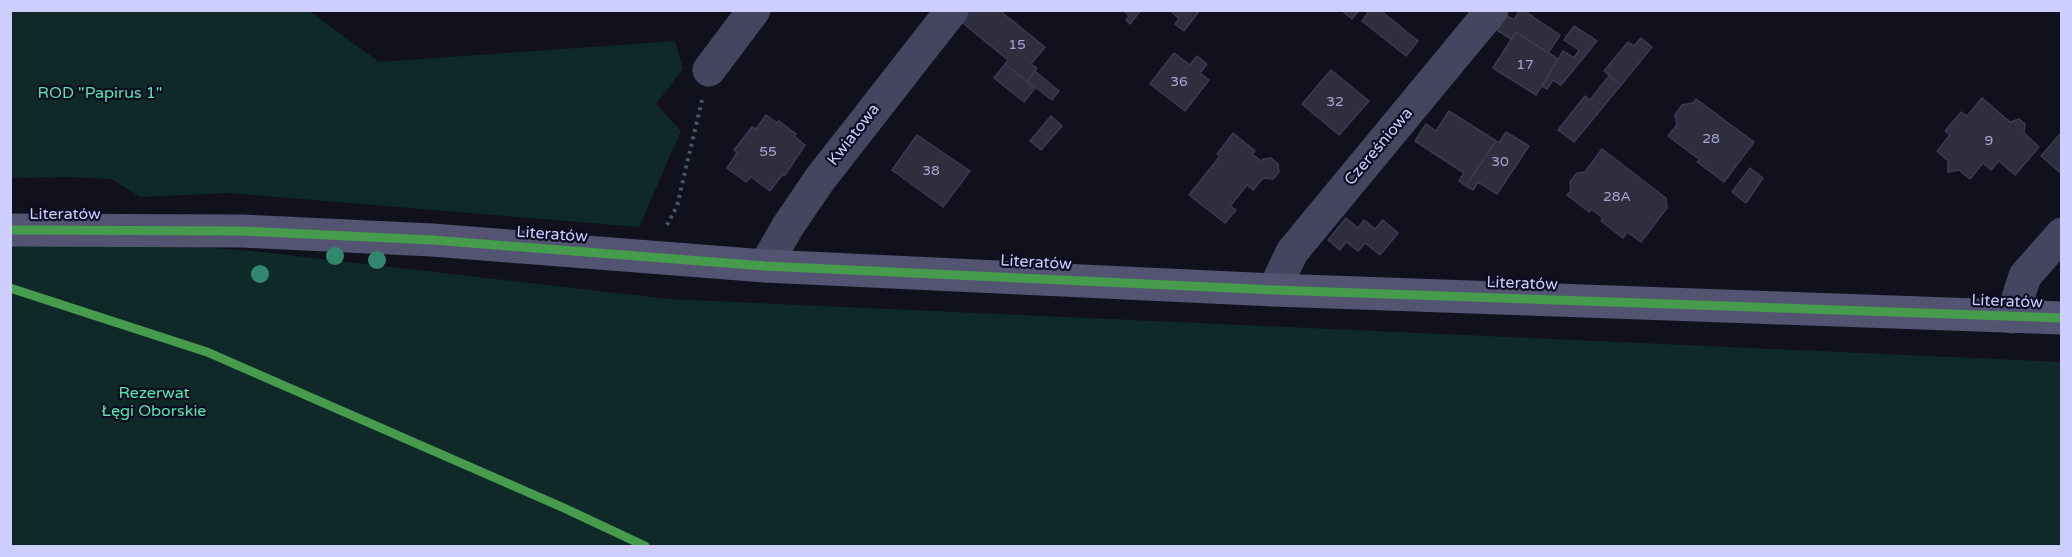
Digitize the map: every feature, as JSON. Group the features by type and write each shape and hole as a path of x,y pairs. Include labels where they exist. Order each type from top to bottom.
{"street":[{"path":"709,70 754,10"},
{"name":"Kwiatowa","path":"765,266 788,226 820,179 952,10"},
{"name":"Czereśniowa","path":"1274,290 1292,252 1492,10"},
{"name":"Literatów","path":"10,230 242,231 432,240 765,266 1274,290 2061,318"},
{"path":"2012,317 2025,276 2061,234"}],"path":[{"path":"658,258 663,234 677,206 709,70"},
{"path":"10,288 207,352 564,508 645,546"}],"green space":[{"name":"ROD \"Papirus 1\"","path":"10,11 309,11 379,62 675,41 683,69 656,104 681,131 639,227 229,193 141,197 111,179 11,178"},
{"name":"Rezerwat Łęgi Oborskie","path":"10,231 262,252 668,299 2061,362 2061,546 11,546"}],"building":[{"path":"967,10 999,10 1045,47 1031,64 1037,68 1027,81 1005,64 1008,60 959,20"},
{"path":"1126,10 1141,10 1130,24 1126,20 1129,16"},
{"path":"1170,10 1200,10 1184,31 1175,24 1179,19"},
{"path":"1341,10 1359,10 1352,19"},
{"path":"1365,10 1380,10 1418,41 1406,56 1362,21 1368,13"},
{"path":"1520,10 1560,35 1548,53 1516,32 1511,39 1497,30 1507,16 1514,20"},
{"path":"1574,26 1597,41 1561,85 1553,80 1547,89 1542,86 1563,51 1574,58 1579,50 1564,40"},
{"path":"1516,32 1558,59 1536,95 1493,68"},
{"path":"1641,38 1652,47 1621,85 1604,71 1628,42 1634,46"},
{"path":"1174,53 1190,65 1197,56 1207,64 1200,73 1209,80 1185,111 1150,84"},
{"path":"1005,64 1035,88 1024,102 994,78"},
{"path":"1331,70 1369,101 1339,135 1302,104"},
{"path":"1035,71 1059,91 1052,100 1027,81"},
{"path":"1609,76 1621,85 1574,142 1558,130 1585,96 1590,100"},
{"path":"1982,98 2010,122 2019,119 2025,124 2024,133 2039,147 2015,175 1999,161 1991,170 1983,163 1970,179 1959,170 1948,172 1948,161 1937,151 1950,135 1945,131 1961,112 1967,116"},
{"path":"1696,99 1754,142 1724,182 1668,136 1677,125 1675,115 1682,105 1693,103"},
{"path":"1449,111 1496,141 1466,186 1459,181 1464,173 1415,141 1426,124 1436,131"},
{"path":"766,115 777,123 779,121 796,134 794,136 805,145 785,175 783,174 770,191 751,177 746,182 727,168 737,153 734,150 752,127 756,129"},
{"path":"1051,116 1062,126 1041,150 1030,141"},
{"path":"1506,132 1529,146 1497,194 1478,182 1473,190 1466,186 1496,141 1499,143"},
{"path":"1233,133 1255,151 1252,154 1261,161 1271,158 1278,164 1279,172 1273,179 1263,178 1253,190 1247,185 1230,206 1236,210 1225,223 1189,195 1220,156 1217,154"},
{"path":"2062,133 2062,174 2041,156"},
{"path":"917,135 970,171 943,207 892,170"},
{"path":"1602,149 1666,198 1667,208 1641,242 1627,232 1623,238 1601,221 1603,218 1591,209 1589,212 1567,195 1571,191 1570,182 1577,173 1585,172"},
{"path":"1750,168 1763,178 1746,203 1732,192"},
{"path":"1346,218 1358,228 1364,220 1375,229 1383,220 1398,233 1380,255 1365,243 1358,251 1346,242 1340,250 1328,240"}],"cycle path":[{"path":"10,230 242,231 432,240 765,266 1274,290 2062,318"},
{"path":"10,288 207,352 564,508 645,546"}]}
